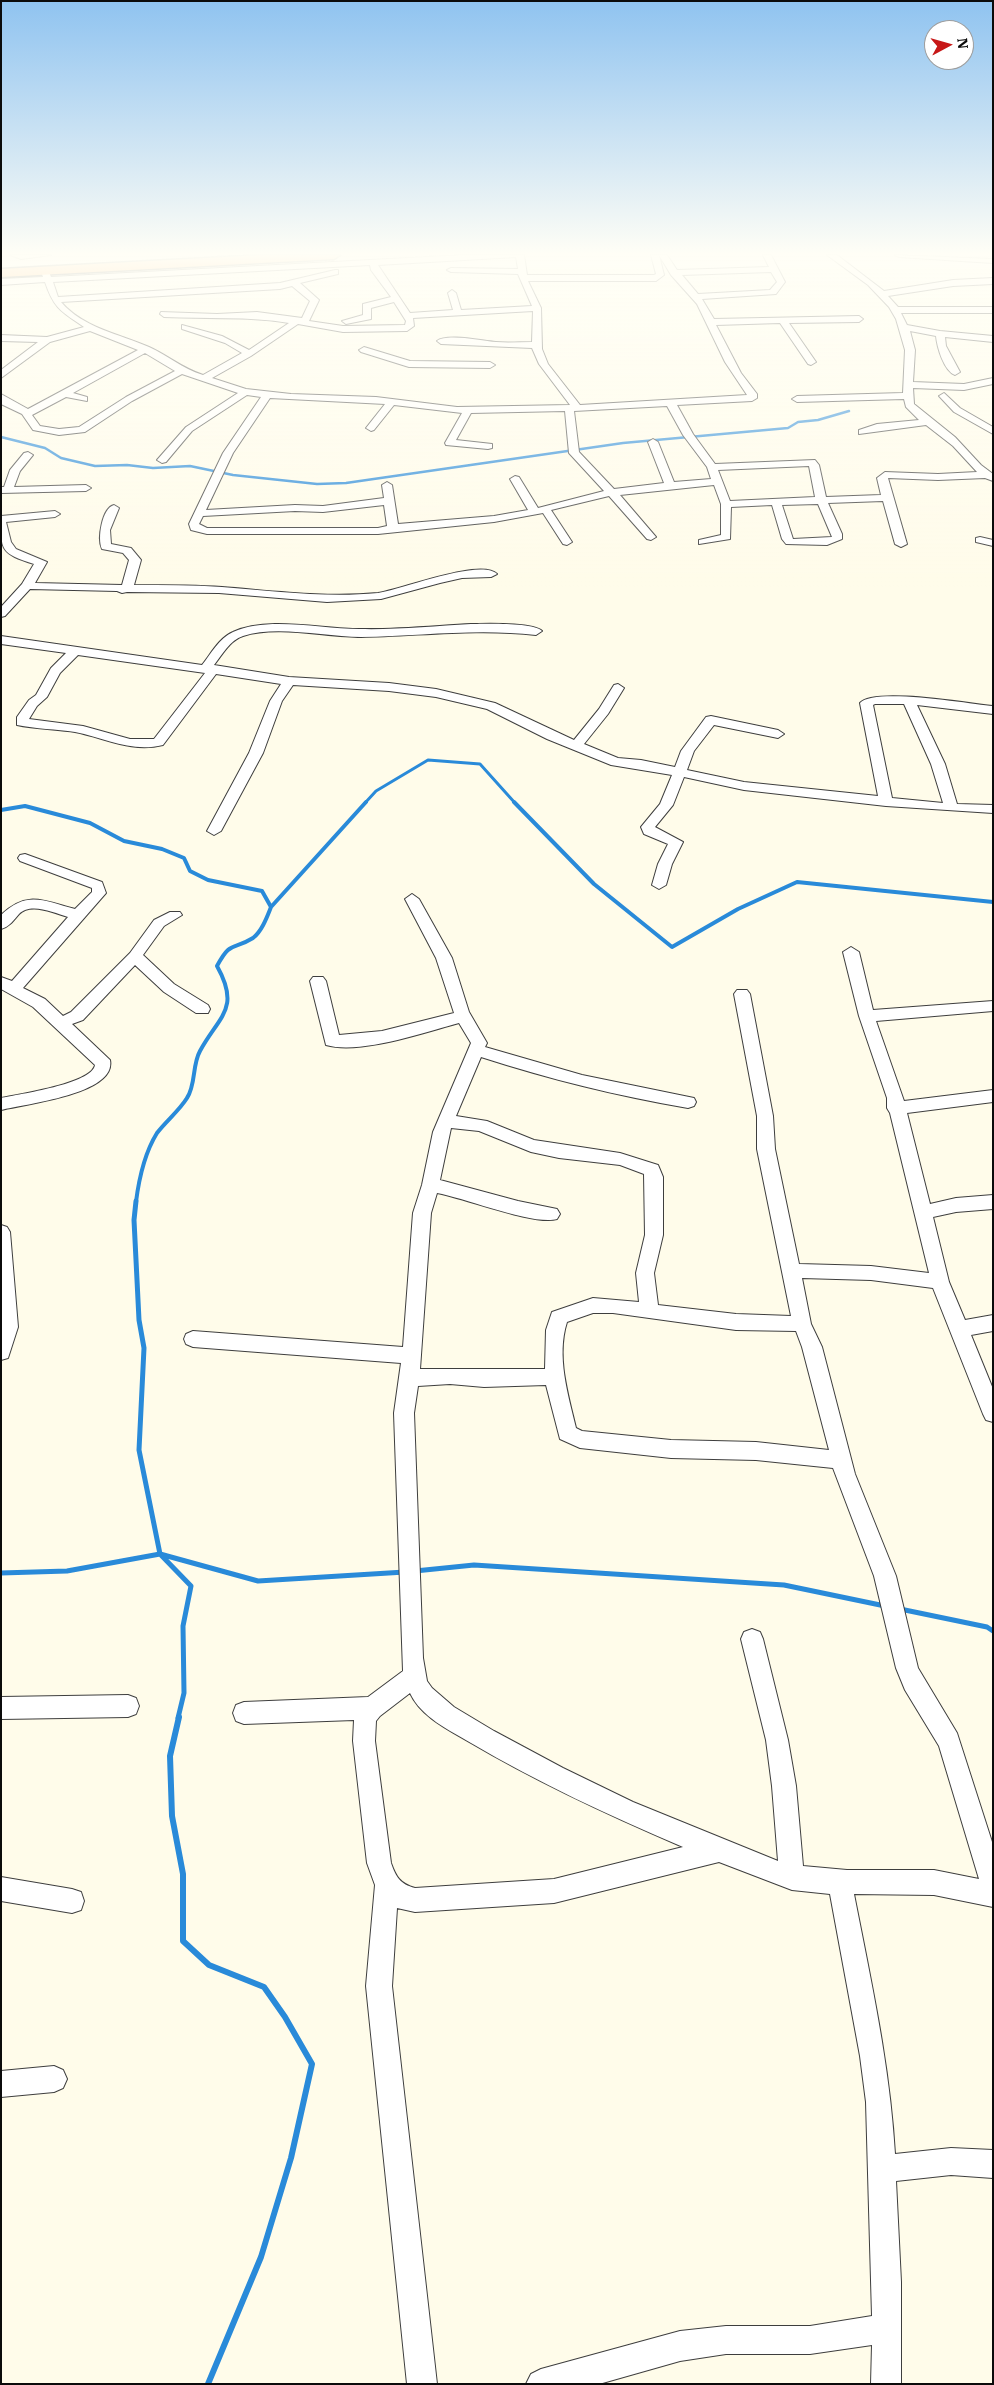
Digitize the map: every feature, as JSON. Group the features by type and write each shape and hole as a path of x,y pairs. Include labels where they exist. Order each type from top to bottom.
{"street":[{"path":"1,375 12,366"},
{"path":"28,413 116,366"},
{"path":"174,366 181,371 203,379 245,392 391,402 468,410 671,404 753,397 732,366"},
{"path":"203,379 226,366"},
{"path":"456,366 491,368 491,366"},
{"path":"546,366 573,408 574,453 639,521 651,537"},
{"path":"910,366 909,405 926,422 959,445 973,466 989,476"},
{"path":"952,366 955,372"},
{"path":"1,397 4,402 28,413 32,425 36,428 52,432 82,430 129,399 181,371"},
{"path":"909,385 964,387 993,381"},
{"path":"162,460 189,429 245,392"},
{"path":"65,394 84,399"},
{"path":"267,395 249,418 228,453 194,524 195,528 199,530 368,532 393,528 474,522 540,511 580,498 670,485 717,482"},
{"path":"797,399 908,396"},
{"path":"944,396 957,410 993,431"},
{"path":"371,428 391,402"},
{"path":"671,404 688,435 712,467 726,504 726,537 703,542"},
{"path":"468,410 450,443 488,446"},
{"path":"977,421 993,416"},
{"path":"862,432 877,427 926,422"},
{"path":"653,442 670,485"},
{"path":"4,490 15,470 28,455"},
{"path":"712,467 812,462 821,500 837,534 834,541 790,542 787,539 776,502"},
{"path":"901,544 897,523 885,498 882,478 885,475 989,476"},
{"path":"515,479 567,542"},
{"path":"387,485 393,528"},
{"path":"4,490 86,488"},
{"path":"726,504 885,498"},
{"path":"200,513 296,508 323,509 389,501"},
{"path":"114,508 105,530 106,547 127,550 135,560 128,586 122,590"},
{"path":"1,614 27,586 41,562 24,558 13,552 6,541 1,520 55,514"},
{"path":"980,540 993,543"},
{"path":"27,586 122,590 219,590 327,599 382,596 462,575 491,574"},
{"path":"76,650 55,671 42,697 33,703 23,717 22,722 83,730 140,745 150,745 158,742 232,637 246,632 278,630 362,632 503,626 536,631"},
{"path":"2,641 289,681 389,687 475,701 491,706 576,746 616,762 641,764 744,786 886,802 951,808 993,809"},
{"path":"214,831 256,753 276,701 289,681"},
{"path":"576,746 591,729 618,688"},
{"path":"886,802 866,703 870,700 879,699 908,700 993,710"},
{"path":"908,700 938,764 951,808"},
{"path":"659,885 665,864 676,842 649,831 648,827 666,804 688,750 711,720 778,734"},
{"path":"1,1104 80,1086 92,1081 103,1071 104,1066 102,1060 62,1022 38,1003 6,988 43,959 77,914 98,893 97,885 25,858"},
{"path":"412,899 444,958 456,998 479,1043 478,1050 446,1121 432,1172 432,1185 422,1213 410,1378 404,1398 408,1479 407,1524 414,1676 422,1694 440,1711 521,1760 596,1796 719,1850 792,1878 840,1883 924,1882 955,1885 993,1895"},
{"path":"1,924 24,903 77,914"},
{"path":"62,1022 77,1016 135,956 159,923 175,914"},
{"path":"851,952 867,1016 895,1098 895,1108 940,1282 993,1414"},
{"path":"135,956 169,988 202,1009"},
{"path":"318,981 332,1041 346,1042 389,1034 464,1016"},
{"path":"742,994 765,1116 766,1149 802,1324 812,1347 841,1460 884,1576 907,1668 913,1682 949,1741 993,1885"},
{"path":"867,1016 993,1006"},
{"path":"478,1050 550,1074 688,1102"},
{"path":"895,1108 993,1096"},
{"path":"446,1121 481,1125 531,1146 570,1154 613,1157 646,1166 652,1170 654,1177 654,1235 645,1273 649,1311"},
{"path":"432,1185 458,1190 518,1208 551,1214"},
{"path":"923,1212 956,1205 993,1202"},
{"path":"1,1232 4,1295 9,1327 1,1352"},
{"path":"791,1271 871,1273 940,1282"},
{"path":"802,1324 736,1322 597,1304 578,1307 559,1317 555,1330 554,1377 566,1433 580,1439 671,1449 756,1451 841,1460"},
{"path":"959,1329 993,1323"},
{"path":"193,1339 412,1356"},
{"path":"410,1378 450,1376 484,1379 554,1377"},
{"path":"752,1639 777,1740 784,1786 792,1878"},
{"path":"414,1676 372,1708 365,1718 364,1741 379,1863 387,1885 397,1896 414,1900 554,1891 719,1850"},
{"path":"1,1708 128,1706"},
{"path":"244,1713 372,1708"},
{"path":"840,1883 880,2102 888,2282 886,2384"},
{"path":"387,1885 379,1986 422,2384"},
{"path":"1,1889 72,1901"},
{"path":"1,2084 54,2079"},
{"path":"882,2169 946,2160 972,2160 993,2164"},
{"path":"541,2384 680,2346 726,2340 810,2340 887,2328"}],"waterway":[{"path":"1,437 45,448 61,458 95,466 127,465 153,468 190,466 233,475 317,484 346,483 623,443 788,428 798,422 818,420 849,411"},
{"path":"365,803 376,791 428,760 480,764 515,803"},
{"path":"271,907 366,802"},
{"path":"514,802 594,884 672,947 738,909 797,882 993,902"},
{"path":"1,810 25,806 90,823 124,841 162,849 184,858 190,871 208,880 262,891 271,907"},
{"path":"136,1202 143,1166 152,1141 190,1093 200,1051 225,1012 227,992 217,966 229,949 246,942 259,932 271,907"},
{"path":"136,1201 134,1220 139,1320 144,1348 139,1450 160,1554"},
{"path":"1,1573 67,1571 160,1554"},
{"path":"160,1554 258,1581 405,1572"},
{"path":"160,1554 191,1586 183,1626 184,1693 178,1718"},
{"path":"415,1571 474,1565 784,1585 885,1606"},
{"path":"900,1609 987,1627 993,1631"},
{"path":"179,1717 170,1756 172,1816 183,1874 183,1941 209,1965 264,1987 285,2017 312,2064 291,2158 261,2257 208,2384"}]}
